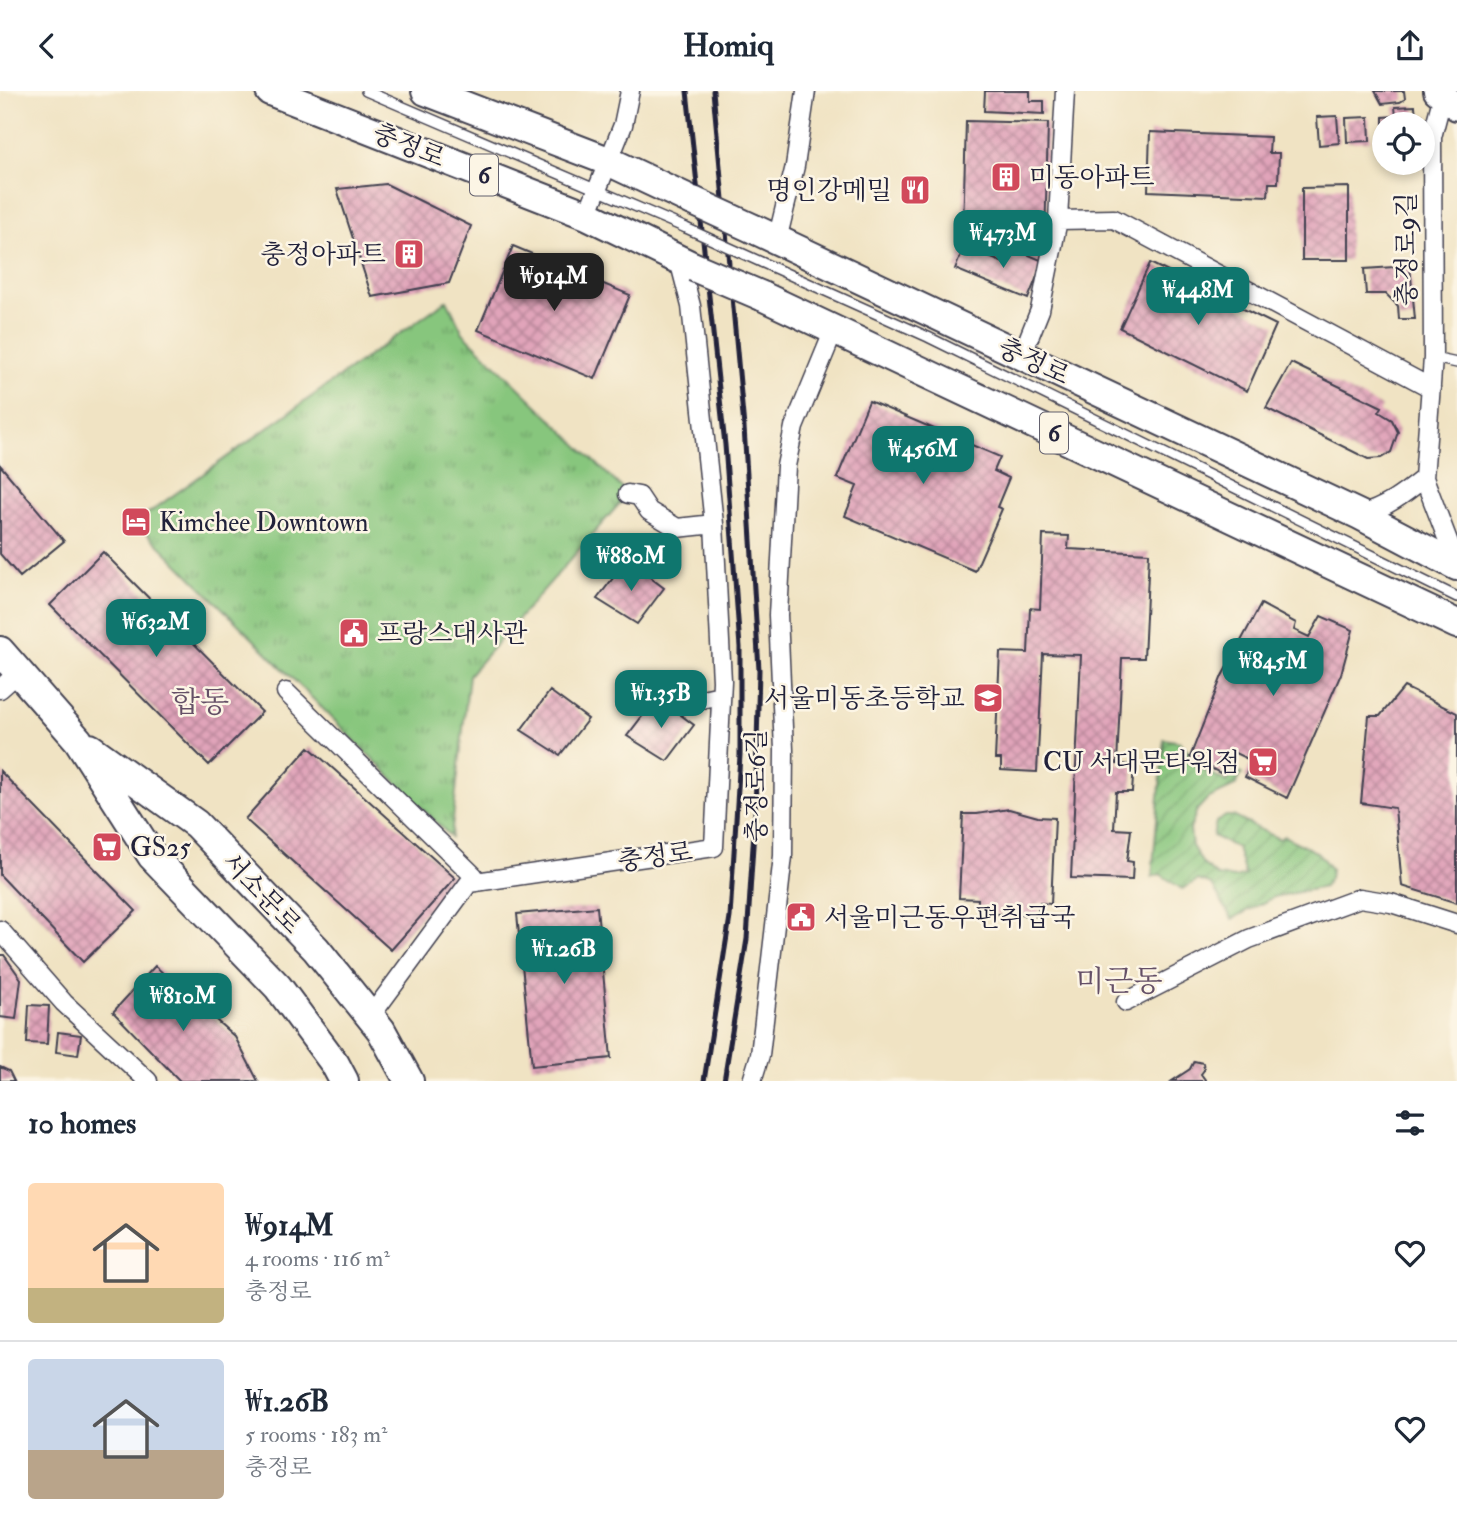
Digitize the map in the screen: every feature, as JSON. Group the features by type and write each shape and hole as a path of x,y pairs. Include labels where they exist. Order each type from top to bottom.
{"main road":[{"name":"충정로","path":"270,91 587,215 1457,624"},
{"name":"충정로","path":"426,91 608,161 690,214 1022,355 1360,515 1457,565"},
{"name":"서소문로","path":"0,651 10,681 78,740 190,818 316,949 381,1030 409,1081"},
{"name":"서소문로","path":"78,740 152,856 278,987 335,1064 344,1081"}],"street":[{"path":"587,215 623,125 629,91"},
{"path":"764,244 795,166 806,91"},
{"path":"1022,355 1040,310 1058,220 1065,91"},
{"name":"충정로9길","path":"1445,97 1432,137 1433,358 1424,478 1457,565"},
{"path":"1058,220 1114,219 1431,388"},
{"name":"충정로","path":"469,883 714,847 721,695 714,524 687,264"},
{"name":"충정로6길","path":"752,1081 760,1055 783,856 784,750 778,615 786,466 794,427 834,330"},
{"path":"1360,515 1380,509 1424,478"},
{"path":"628,494 639,496 649,511 677,528 714,524"},
{"path":"286,692 474,876 370,1017"},
{"path":"688,702 721,695"},
{"path":"1126,1002 1249,939 1360,898 1391,903 1457,924"},
{"path":"0,930 64,1003 148,1081"}],"lane":[{"path":"366,91 597,189 690,214"},
{"path":"764,244 940,343 1457,597"},
{"path":"1433,358 1457,363"}],"green space":[{"path":"447,300 463,333 628,494 469,675 451,837 136,522"},
{"path":"1164,739 1180,742 1189,752 1185,760 1227,782 1236,770 1242,774 1235,786 1207,799 1197,810 1190,829 1192,846 1203,864 1217,876 1235,878 1245,875 1237,848 1213,836 1216,822 1226,816 1233,816 1279,839 1284,836 1318,853 1331,869 1330,878 1324,887 1274,897 1232,919 1212,885 1198,880 1182,889 1160,874 1152,877"}],"building":[{"path":"985,91 1030,91 1030,101 1044,101 1044,114 984,111"},
{"path":"1375,91 1404,91 1405,99 1382,104"},
{"path":"1415,106 1416,112 1396,112 1395,107"},
{"path":"1337,116 1339,143 1319,145 1317,117"},
{"path":"1369,117 1370,141 1347,142 1346,118"},
{"name":"미동아파트","path":"966,121 1048,123 1045,242 977,240 977,230 963,230"},
{"path":"1150,132 1270,137 1269,153 1279,153 1278,183 1269,183 1268,196 1148,191"},
{"name":"충정아파트","path":"386,184 471,226 449,283 372,297 337,189"},
{"path":"1349,187 1349,260 1302,260 1302,188"},
{"path":"513,246 630,295 595,379 478,330"},
{"path":"964,247 1006,264 1013,248 1043,261 1028,299 955,269"},
{"path":"1150,263 1276,325 1247,391 1120,328"},
{"path":"1410,266 1415,319 1399,319 1398,306 1386,294 1366,294 1364,269"},
{"path":"1291,363 1382,407 1379,412 1392,420 1398,432 1391,452 1381,458 1368,459 1266,408"},
{"path":"869,401 1000,457 994,471 1009,478 997,507 1002,509 975,571 845,516 857,486 837,478"},
{"path":"0,465 64,541 20,577 0,554"},
{"path":"1043,535 1069,536 1068,549 1149,553 1144,658 1122,658 1117,764 1134,765 1132,792 1116,792 1114,829 1131,830 1127,861 1133,862 1132,880 1071,878 1081,655 1043,654 1037,772 1001,770 1001,759 995,759 1000,652 1028,653 1030,608 1040,609"},
{"path":"103,552 262,712 209,765 50,605"},
{"path":"627,560 664,588 637,624 597,599"},
{"path":"1261,604 1296,623 1294,630 1309,637 1321,616 1353,630 1341,674 1287,798 1245,777 1252,761 1233,752 1220,773 1190,757 1222,676"},
{"path":"1404,687 1457,713 1457,903 1402,886 1395,808 1361,803 1369,716 1380,716"},
{"path":"550,691 588,719 560,755 521,730"},
{"path":"657,697 694,725 667,761 627,736"},
{"path":"309,747 455,878 391,950 245,819"},
{"path":"0,771 136,911 83,962 0,875"},
{"path":"1009,809 1038,817 1055,818 1051,904 1039,903 1038,916 978,913 978,899 959,898 963,814"},
{"path":"597,907 611,1058 532,1066 517,914"},
{"path":"0,955 4,955 21,979 16,1019 0,1017"},
{"path":"155,966 235,1037 258,1081 180,1081 113,1012"},
{"path":"29,1005 49,1006 47,1044 27,1043"},
{"path":"58,1032 81,1035 78,1055 56,1052"},
{"path":"1194,1061 1203,1063 1204,1070 1201,1074 1206,1081 1172,1081 1190,1069"},
{"path":"0,1067 9,1071 14,1081 0,1081"}],"railway":[{"path":"687,91 725,445 740,647 740,755 730,917 704,1081"},
{"path":"713,91 744,427 759,670 755,815 747,939 724,1081"}],"place":[{"name":"미동아파트","path":"1006,177"},
{"name":"명인강메밀","path":"915,190"},
{"name":"충정아파트","path":"409,254"},
{"name":"Kimchee Downtown","path":"136,522"},
{"name":"프랑스대사관","path":"354,633"},
{"name":"서울미동초등학교","path":"988,698"},
{"name":"CU 서대문타워점","path":"1263,762"},
{"name":"GS25","path":"107,847"},
{"name":"서울미근동우편취급국","path":"801,917"}],"district":[{"name":"합동","path":"200,702"},
{"name":"미근동","path":"1119,981"}]}
